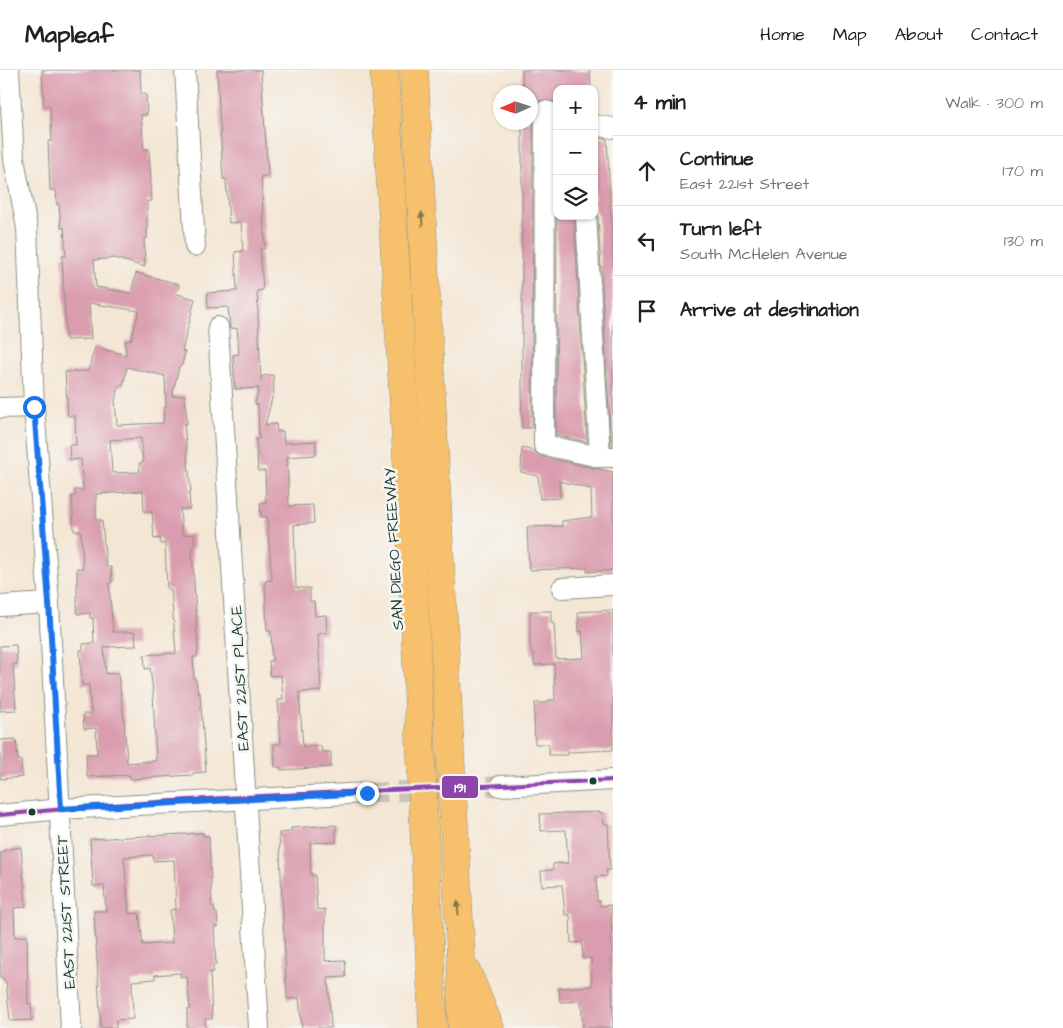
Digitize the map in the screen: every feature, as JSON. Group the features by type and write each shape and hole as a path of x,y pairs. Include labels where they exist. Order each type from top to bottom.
{"highway":[{"name":"SAN DIEGO FREEWAY","path":"367,70 408,820 415,1028"},
{"path":"384,70 410,509 433,1028"},
{"path":"394,70 420,494 442,965 462,1019"},
{"path":"414,70 461,957 462,1019"},
{"path":"461,957 490,1028"}],"street":[{"name":"EAST 221ST STREET","path":"9,70 14,159 26,228 34,407 49,603 61,809 70,1028"},
{"path":"185,70 195,246"},
{"path":"553,113 545,111 544,445 606,457 586,220"},
{"path":"598,126 613,128"},
{"name":"EAST 221ST PLACE","path":"218,328 259,1028"},
{"path":"0,408 34,407"},
{"path":"562,588 613,585"},
{"path":"0,606 49,603"},
{"path":"500,786 613,780"},
{"path":"0,815 61,809 367,793"}],"building":[{"path":"42,70 140,70 141,94 146,94 147,115 141,115 144,149 149,149 152,201 147,201 147,239 144,239 145,267 115,258 94,260 96,287 131,293 136,273 179,284 177,294 195,299 182,351 185,352 182,365 179,367 172,396 185,395 187,424 184,424 191,492 189,492 190,509 180,509 182,535 194,534 194,549 192,549 198,650 197,657 193,657 194,679 196,680 198,693 200,693 206,772 193,773 193,775 130,779 130,775 87,777 86,754 97,754 96,728 84,729 83,714 91,714 89,685 82,685 80,650 83,650 83,644 94,643 93,618 90,618 90,613 77,614 77,568 83,568 81,531 74,531 72,496 75,496 75,490 83,490 81,459 70,460 69,445 76,445 75,416 68,416 65,372 88,371 95,347 126,355 125,341 131,340 139,311 89,303 91,339 66,340 62,256 66,256 64,227 61,228 56,190 50,190 48,141 52,141 50,106 44,106","holes":["127,367 165,376 166,408 164,408 163,423 117,425 115,401 119,385 123,386","141,438 143,463 139,463 140,472 112,473 110,440","143,491 144,512 152,512 154,539 160,538 161,544 165,544 167,589 171,589 176,653 144,655 145,669 150,668 153,692 156,761 127,763 118,673 106,674 104,647 136,646 135,632 113,632 109,583 112,583 111,567 106,567 102,520 96,520 96,494"]},
{"path":"217,70 261,70 268,176 261,176 265,249 260,249 263,290 257,291 261,380 262,376 273,375 274,391 265,425 276,424 277,432 283,431 284,443 316,441 316,455 287,457 289,506 313,505 314,523 294,525 296,588 310,588 310,601 314,601 315,616 326,615 327,633 318,634 321,691 299,692 303,747 321,746 322,752 331,752 331,767 281,770 280,767 275,767 274,744 281,744 278,700 283,700 281,675 270,676 269,661 272,661 271,631 267,631 265,581 272,580 267,517 261,517 260,503 266,502 265,471 258,471 256,439 259,439 258,405 255,404 259,388 235,389 233,355 239,354 237,328 230,329 228,307 208,308 207,293 237,291 235,252 243,251 241,222 229,223 226,179 223,179"},
{"path":"522,70 590,70 591,85 553,85 553,102 541,100 538,102 538,85 523,85"},
{"path":"522,130 533,130 532,428 522,428"},
{"path":"598,138 607,139 613,256 613,445 611,445 598,215"},
{"path":"557,220 574,220 587,442 556,435"},
{"path":"522,448 534,451 542,457 613,472 613,570 587,572 587,568 529,570 527,527 562,526 562,521 592,517 591,489 559,481 560,498 540,499 538,476 521,472"},
{"path":"613,610 613,750 568,752 568,755 549,755 549,744 535,744 534,717 535,703 548,703 548,700 555,700 554,664 534,665 534,654 532,654 530,645 530,611 551,611 551,623 554,623 556,659 584,658 582,631 579,632 578,612"},
{"path":"16,645 17,664 13,664 16,710 0,711 0,646"},
{"path":"16,739 18,760 21,760 22,777 0,779 0,740"},
{"path":"603,813 604,824 608,824 610,870 606,870 607,876 596,877 597,901 600,901 600,906 611,905 613,1028 583,1028 581,1001 560,1002 559,988 592,986 591,958 583,959 582,942 571,943 570,915 565,915 562,885 542,886 541,871 553,870 553,864 568,863 566,830 541,831 540,814"},
{"path":"336,825 336,842 310,843 311,875 315,875 317,910 325,909 325,961 345,960 346,977 328,978 331,1028 302,1028 299,998 287,999 279,833 291,832 291,828"},
{"path":"203,833 203,836 209,836 212,907 214,906 215,913 217,913 218,927 214,927 216,965 213,966 213,972 210,972 212,1019 205,1019 206,1028 187,1028 187,1010 190,1009 187,977 181,978 180,973 155,975 155,979 132,981 133,1019 116,1020 116,1028 101,1028 94,911 106,911 104,886 93,886 90,839","holes":["153,855 153,861 174,860 176,909 170,910 172,943 143,945 139,913 129,914 124,857"]},
{"path":"21,847 26,907 14,908 15,937 27,936 28,1004 31,1003 32,1020 10,1021 6,982 4,982 3,978 0,978 0,853 4,852 4,850"}],"tunnel":[{"path":"367,793 500,786"}],"transit line":[{"name":"191","path":"0,815 153,802 613,780"}],"route":[{"path":"34,407 49,603 61,809 367,793"}]}
